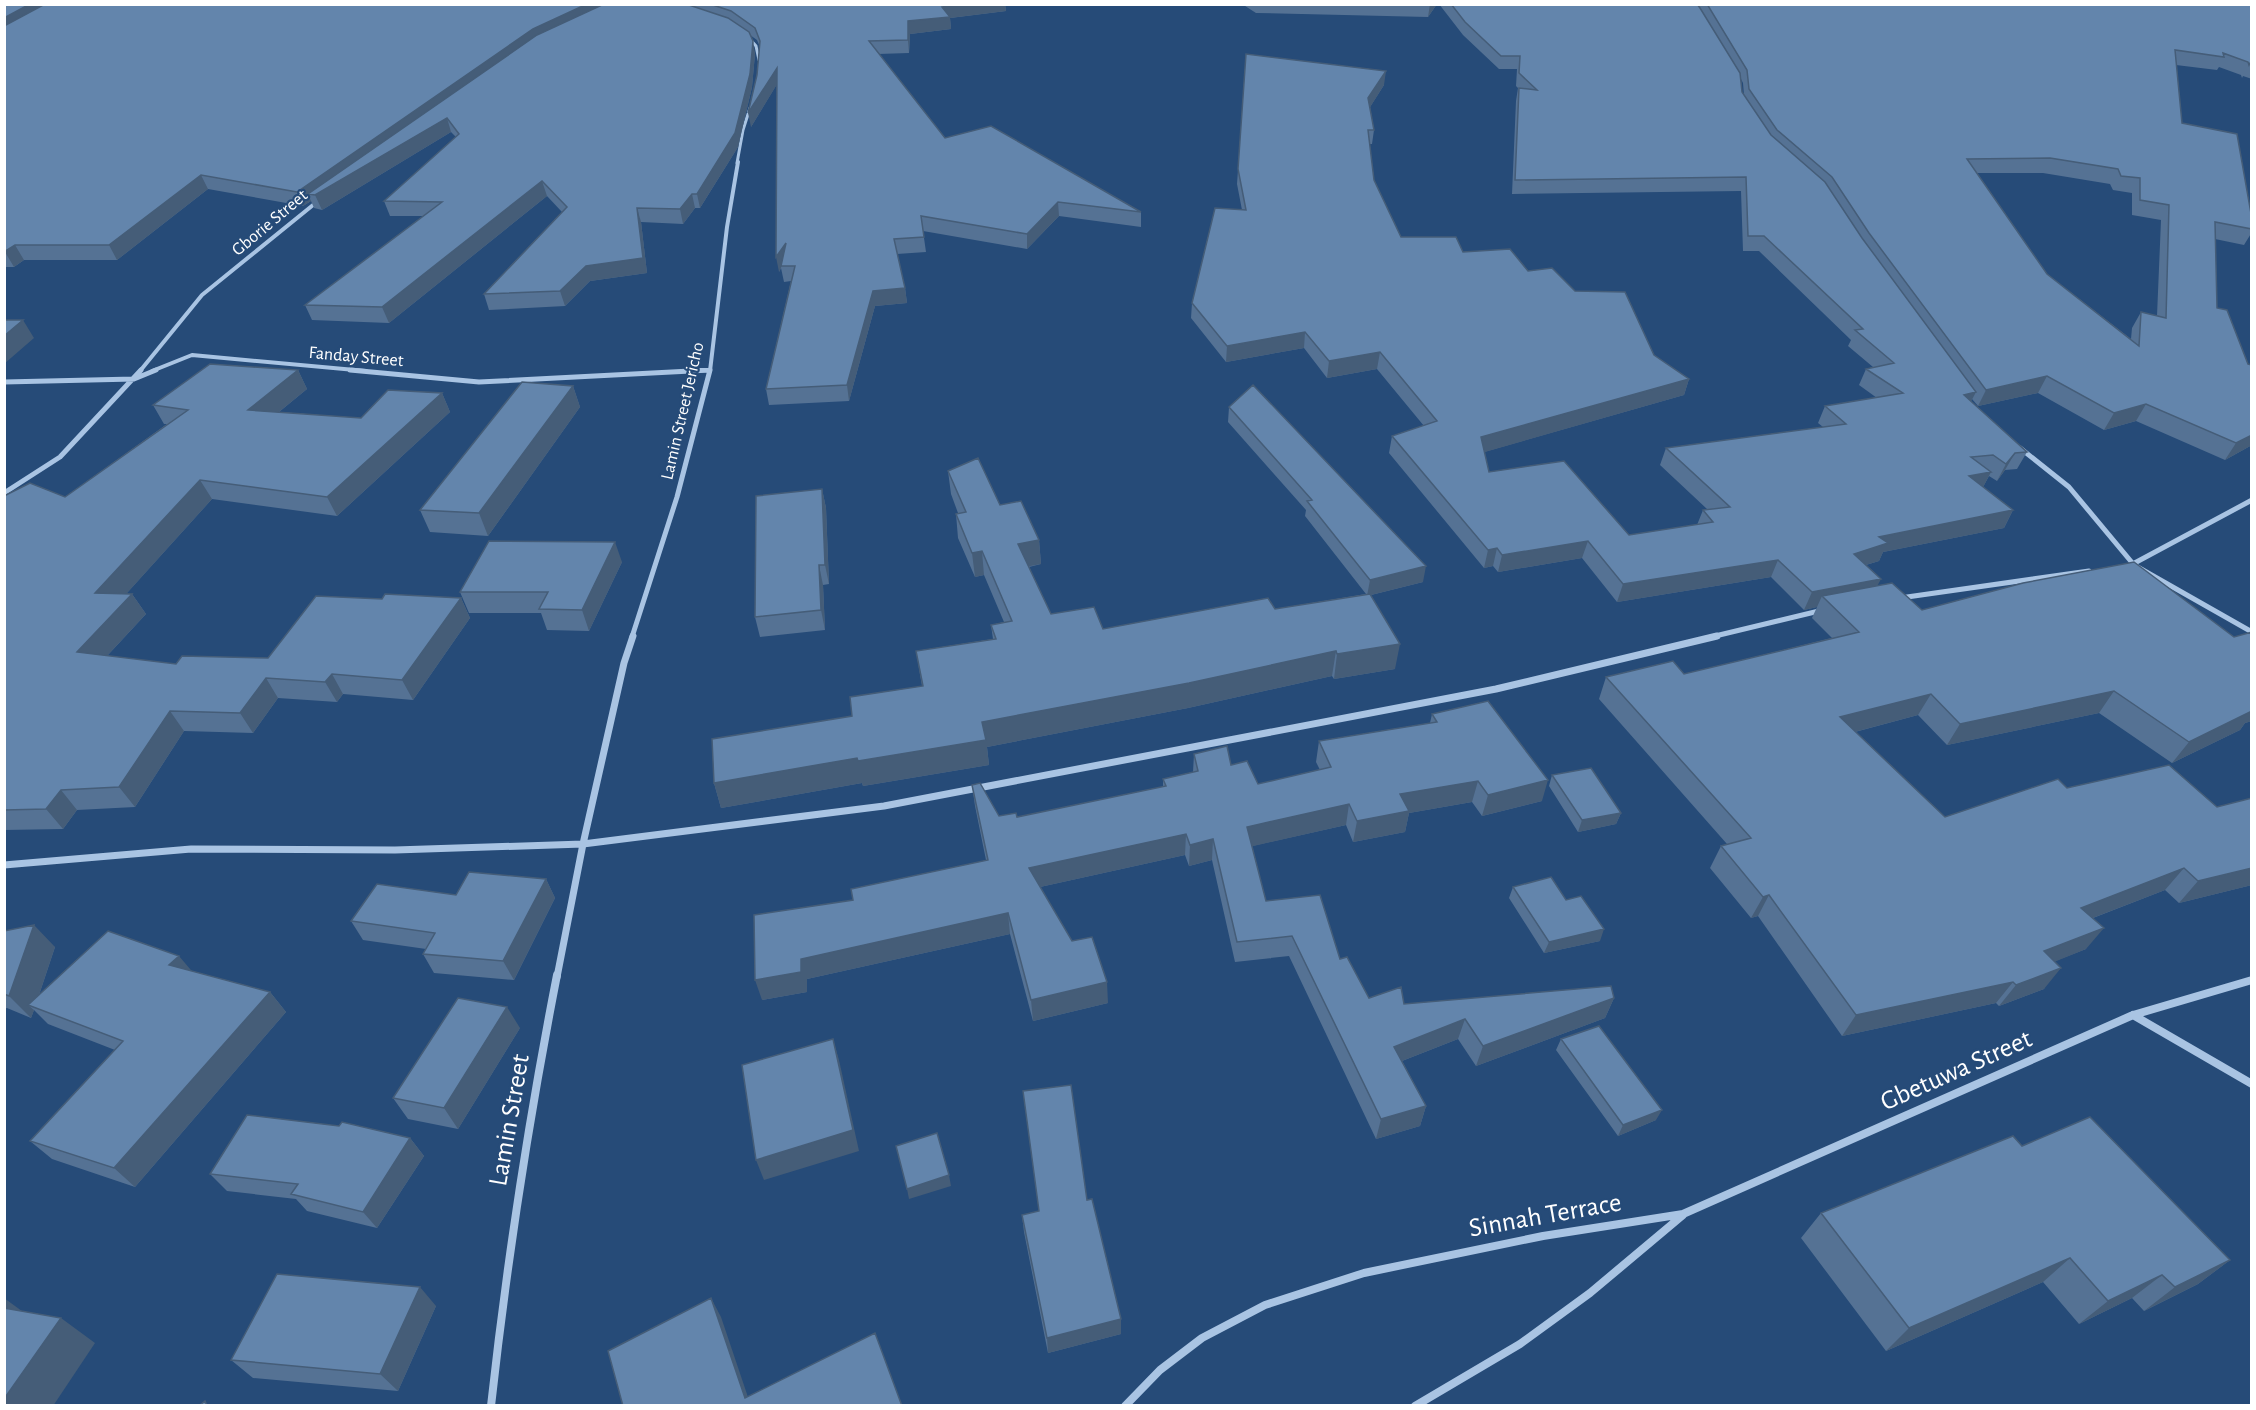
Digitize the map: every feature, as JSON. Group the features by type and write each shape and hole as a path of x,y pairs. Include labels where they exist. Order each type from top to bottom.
{"street":[{"path":"737,30 753,41 760,54 759,64"},
{"name":"Lamin Street Jericho","path":"583,844 624,663 677,497 710,370 727,227 743,130 754,97"},
{"name":"Gborie Street","path":"4,493 60,457 134,379 202,295 259,251 298,215 325,196"},
{"name":"Fanday Street","path":"4,382 134,379 192,355 479,382 710,370"},
{"path":"2015,443 2069,487 2134,565 2252,632"},
{"path":"2123,567 2134,565 2252,500"},
{"path":"1890,599 2099,570"},
{"path":"4,865 190,849 395,850 583,844 884,806 1496,689 1832,608"},
{"name":"Lamin Street","path":"491,1406 506,1272 535,1088 583,844"},
{"name":"Gbetuwa Street","path":"1683,1214 2133,1015 2252,980"},
{"path":"2133,1015 2252,1084"},
{"path":"1415,1406 1520,1344 1590,1293 1683,1214"},
{"name":"Sinnah Terrace","path":"1125,1406 1160,1370 1202,1338 1265,1305 1364,1273 1543,1236 1683,1214"}],"building":[{"path":"4,4 30,4 4,18"},
{"path":"45,4 587,4 533,29 297,192 201,175 109,245 15,245 4,252 4,26"},
{"path":"604,4 686,4 728,18 749,32 753,41 750,74 735,133 697,194 692,194 680,209 637,208 643,258 586,266 560,291 484,294 567,207 542,181 382,307 305,305 442,202 384,201 459,134 447,118 315,195 308,194 537,35"},
{"path":"710,4 959,4 942,7 950,17 908,21 908,40 869,41 945,138 991,126 1141,212 1058,202 1027,234 921,216 924,237 894,239 905,288 873,291 847,385 766,389 795,266 781,266 786,243 776,257 777,68 748,113 757,75 760,41 755,28 731,11"},
{"path":"1451,4 1697,4 1740,73 1742,92 1771,135 1825,182 1862,238 1976,392 1964,395 2027,452 2015,453 2006,464 1993,455 1971,457 1991,472 1969,476 2013,510 1879,537 1888,543 1854,554 1881,579 1812,592 1778,560 1623,584 1588,541 1502,555 1497,548 1488,550 1392,436 1437,421 1380,352 1329,361 1305,332 1227,346 1192,303 1215,208 1246,210 1238,169 1246,54 1386,71 1368,98 1374,130 1368,130 1374,180 1401,237 1456,237 1463,252 1510,249 1528,271 1552,268 1575,291 1625,292 1654,355 1689,379 1481,437 1489,472 1564,461 1629,535 1713,522 1703,510 1730,507 1666,448 1846,424 1825,406 1903,393 1866,369 1894,363 1855,330 1863,329 1764,236 1748,236 1746,177 1515,180 1519,88 1537,90 1519,73 1520,56 1501,56 1465,22"},
{"path":"1707,4 2252,4 2252,63 2249,65 2248,62 2223,53 2224,57 2175,50 2182,123 2237,134 2252,229 2215,222 2217,308 2227,310 2248,364 2252,365 2252,435 2236,443 2146,404 2114,413 2047,376 1986,390 1869,233 1832,177 1777,130 1749,89 1747,70","holes":["2050,158 2118,169 2121,176 2140,178 2140,200 2169,205 2166,318 2141,312 2139,346 2047,274 1967,159"]},
{"path":"4,320 23,320 4,336"},
{"path":"210,364 298,370 248,410 361,418 388,390 442,393 327,497 200,480 95,593 132,594 77,652 176,664 182,656 268,658 316,596 382,599 385,594 461,598 402,680 332,674 325,682 266,678 240,713 170,711 119,787 61,790 46,809 4,810 4,496 30,483 65,497 188,410 153,405"},
{"path":"522,382 573,386 479,513 420,510"},
{"path":"1253,385 1426,566 1370,580 1307,501 1312,500 1229,407"},
{"path":"978,458 1000,505 1021,501 1039,540 1018,544 1051,614 1094,607 1103,629 1268,598 1275,609 1370,594 1400,644 1337,654 1336,651 1189,683 982,722 986,740 858,761 857,758 714,783 712,739 852,716 850,697 923,686 916,651 996,639 991,625 1012,621 982,551 972,553 956,514 966,512 948,471"},
{"path":"822,489 825,565 819,565 821,610 755,617 756,496"},
{"path":"489,541 615,542 582,610 539,609 548,592 460,592"},
{"path":"2134,562 2234,637 2252,632 2252,711 2189,742 2114,691 1960,724 1931,694 1840,717 1945,817 2058,779 2067,788 2169,765 2217,807 2252,798 2252,868 2198,881 2184,868 2081,908 2104,928 2044,951 2061,968 2016,985 2013,982 1856,1015 1769,895 1763,897 1721,846 1751,838 1606,677 1673,661 1684,674 1859,632 1822,596 1892,583 1922,610 2023,583"},
{"path":"1488,701 1548,780 1488,795 1478,781 1400,794 1409,811 1357,821 1349,804 1247,827 1266,901 1320,895 1340,959 1347,957 1369,998 1401,987 1404,1004 1611,986 1614,998 1483,1046 1465,1019 1394,1047 1426,1106 1381,1119 1292,936 1237,942 1213,839 1190,845 1186,834 1029,868 1072,941 1092,937 1107,982 1031,1000 1008,913 801,959 801,972 755,980 754,915 853,900 851,889 988,860 972,785 980,783 999,816 1016,813 1017,817 1166,786 1163,779 1198,771 1194,754 1227,746 1231,765 1247,761 1258,784 1331,767 1319,741 1437,722 1432,714"},
{"path":"1591,768 1621,813 1582,820 1552,775"},
{"path":"469,872 546,879 503,961 423,954 435,933 351,921 377,884 456,895"},
{"path":"1551,877 1566,900 1581,896 1604,929 1549,942 1513,887"},
{"path":"34,925 9,996 4,994 4,931"},
{"path":"108,931 179,956 169,965 270,992 114,1168 30,1141 123,1041 28,1005"},
{"path":"458,998 507,1007 444,1108 393,1098"},
{"path":"1599,1026 1662,1110 1623,1125 1561,1039"},
{"path":"833,1039 853,1130 756,1160 742,1065"},
{"path":"1071,1085 1087,1200 1092,1199 1121,1319 1047,1338 1022,1215 1039,1211 1023,1091"},
{"path":"247,1115 339,1126 342,1122 410,1138 363,1212 291,1194 298,1184 210,1174"},
{"path":"2090,1117 2230,1260 2175,1287 2162,1275 2108,1301 2070,1258 1909,1328 1821,1213 2013,1136 2022,1146"},
{"path":"937,1133 949,1175 907,1189 896,1146"},
{"path":"277,1274 420,1287 380,1374 231,1360"},
{"path":"711,1298 745,1398 875,1333 902,1406 623,1406 608,1351"},
{"path":"4,1308 61,1318 4,1399"}]}
